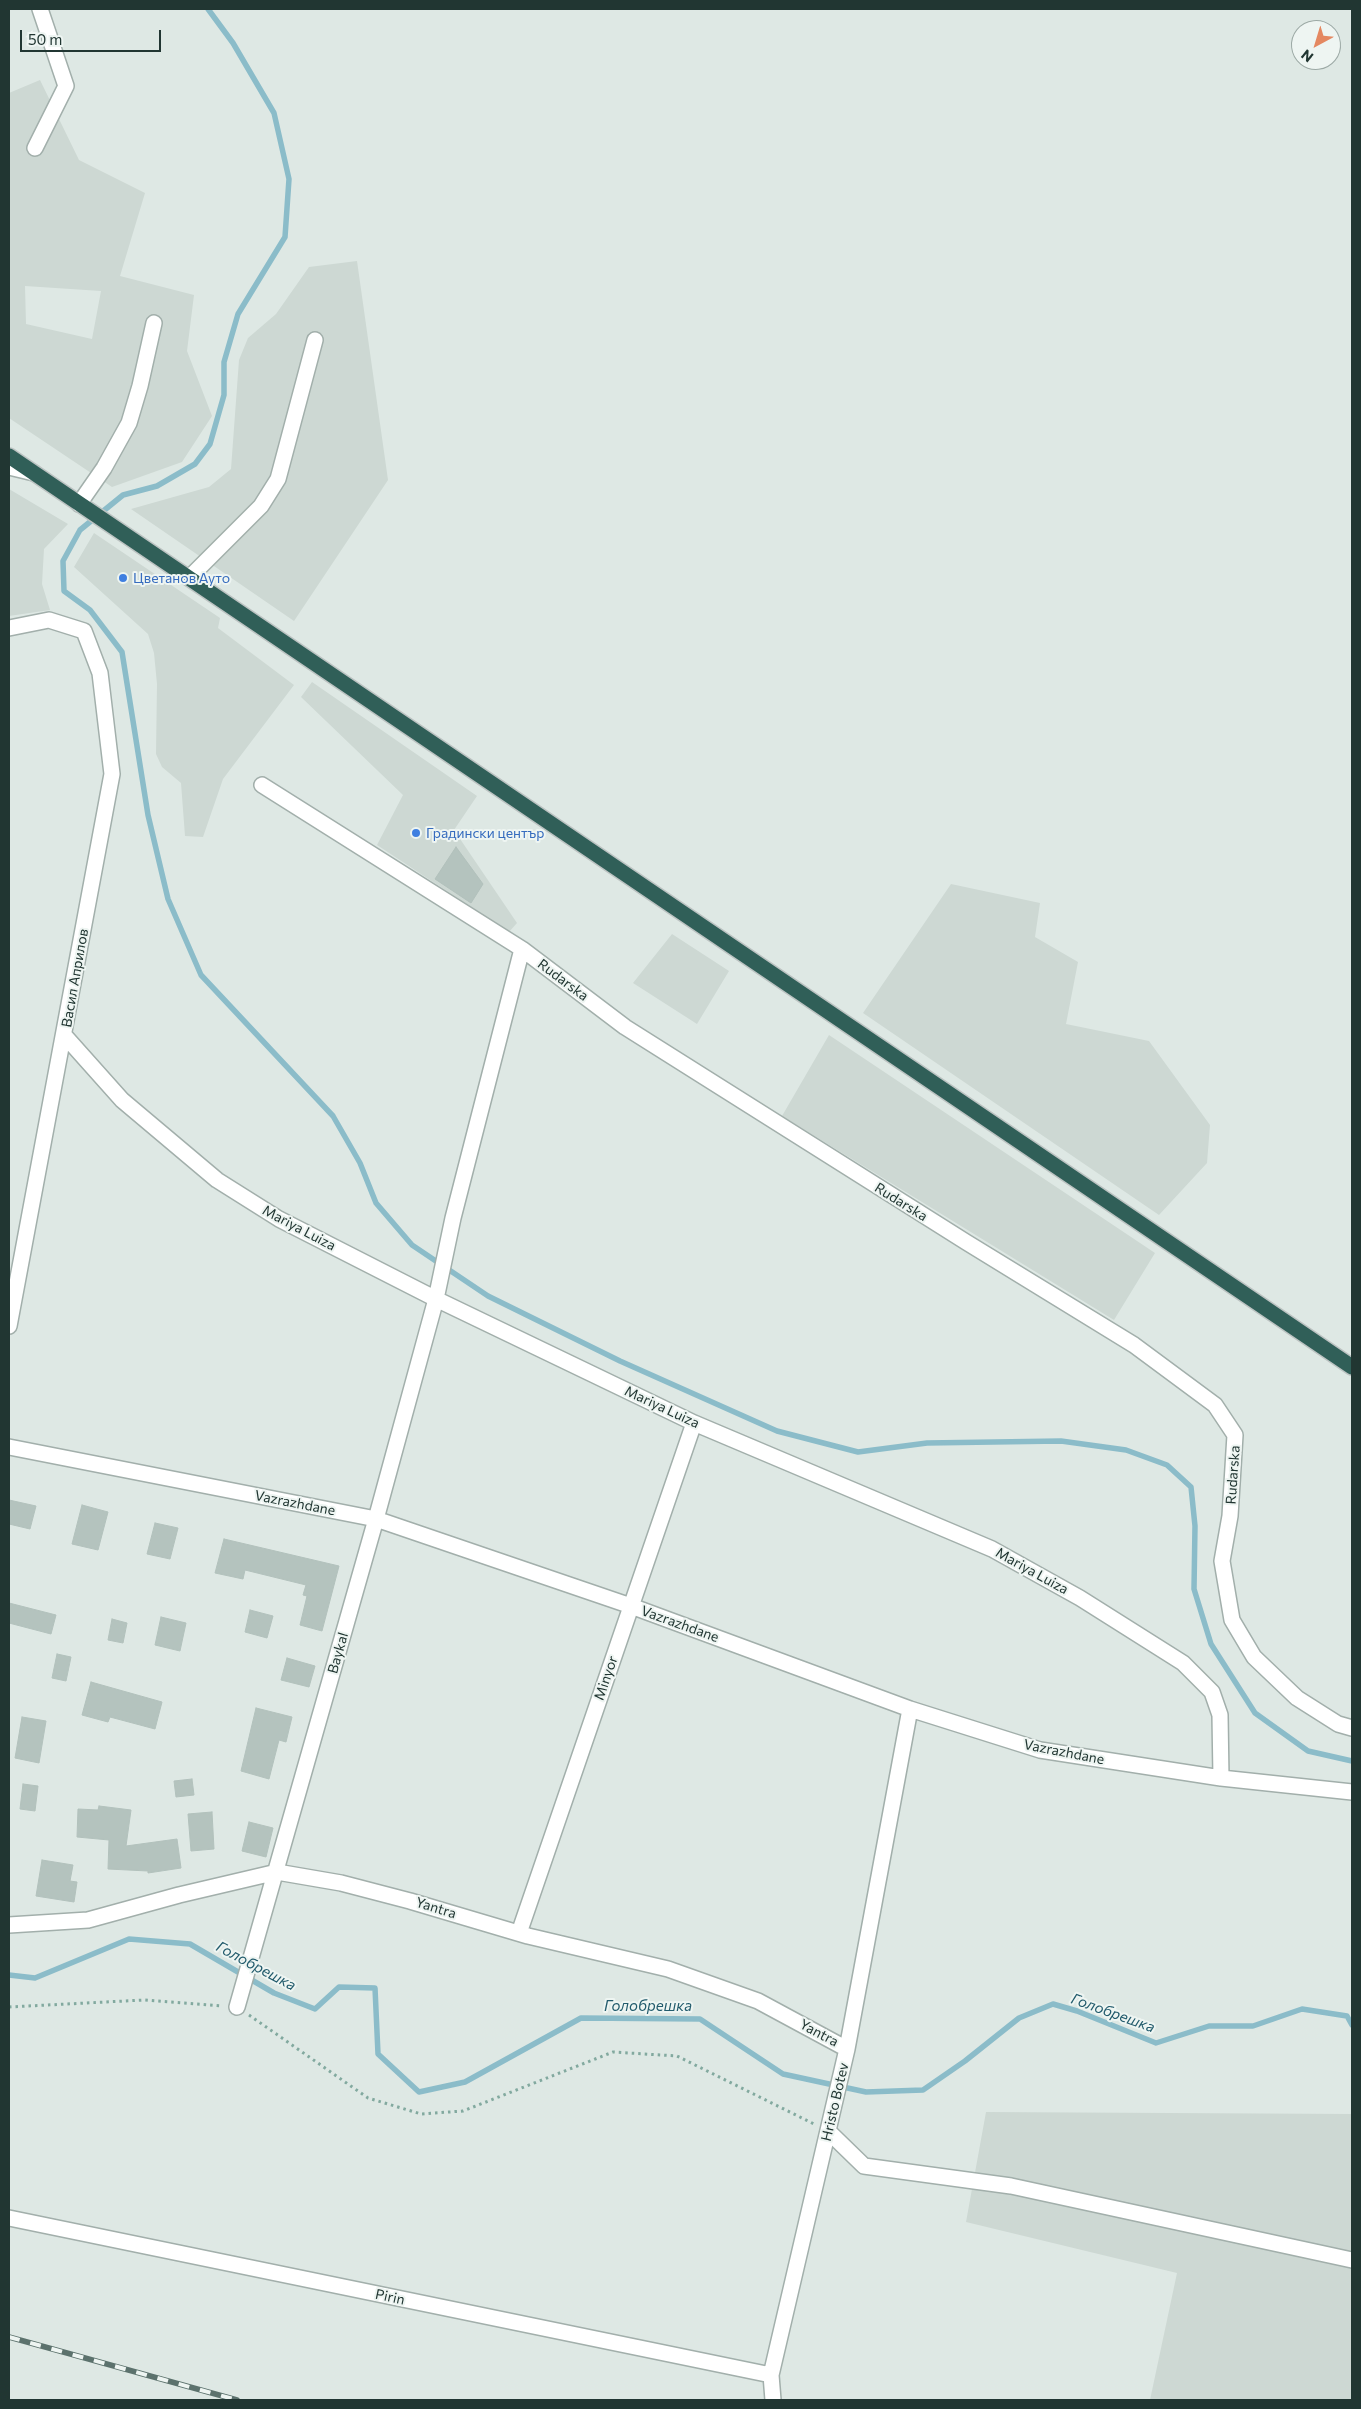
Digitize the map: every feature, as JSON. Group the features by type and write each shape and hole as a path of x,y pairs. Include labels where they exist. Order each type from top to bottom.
{"highway":[{"path":"9,456 1352,1367"}],"street":[{"path":"35,148 66,86 40,9"},
{"path":"83,506 129,423 140,386 154,323"},
{"path":"189,578 262,506 278,479 315,340"},
{"path":"9,467 35,474"},
{"name":"Васил Априлов","path":"9,628 49,620 84,631 100,673 112,774 9,1326"},
{"name":"Rudarska","path":"262,786 522,950 625,1027 924,1216 1134,1345 1215,1405 1235,1435 1230,1516 1222,1561 1232,1620 1254,1657 1297,1698 1338,1724 1352,1728"},
{"name":"Baykal","path":"238,2007 436,1299 445,1253 522,950"},
{"name":"Mariya Luiza","path":"64,1035 122,1100 217,1180 279,1219 436,1299 694,1423 992,1549 1080,1598 1183,1663 1212,1692 1220,1715 1221,1778"},
{"name":"Minyor","path":"519,1933 694,1423"},
{"name":"Vazrazhdane","path":"9,1446 376,1519 631,1606 910,1710 1040,1750 1221,1778 1352,1792"},
{"name":"Hristo Botev","path":"773,2400 771,2375 846,2054 910,1710"},
{"name":"Yantra","path":"9,1925 88,1920 179,1895 277,1872 340,1883 410,1900 519,1933 668,1969 758,2000 846,2054"},
{"path":"828,2131 864,2166 1011,2186 1352,2260"},
{"name":"Pirin","path":"9,2218 771,2375"}],"path":[{"path":"9,2008 144,2000 238,2007 368,2098 421,2114 463,2111 613,2052 677,2056 828,2131"}],"shaded area":[{"path":"40,80 79,160 145,193 120,276 194,295 187,351 212,416 182,462 112,487 9,418 9,93","holes":["25,286 101,291 92,339 26,324"]},
{"path":"357,261 388,480 294,621 131,509 209,487 231,469 239,360 248,338 276,314 309,267"},
{"path":"9,489 68,524 44,549 42,584 50,610 9,616"},
{"path":"94,533 220,618 218,628 294,685 223,779 203,837 185,836 181,783 162,767 156,754 157,684 154,653 148,634 74,567"},
{"path":"312,682 477,796 454,830 517,923 509,932 377,845 403,795 301,697"},
{"path":"951,884 1040,903 1035,937 1078,962 1066,1024 1149,1041 1210,1125 1207,1163 1159,1215 863,1013"},
{"path":"672,934 729,971 697,1024 633,983"},
{"path":"829,1035 1155,1253 1114,1320 782,1116"},
{"path":"986,2112 1352,2114 1352,2400 1150,2400 1177,2273 966,2222"}],"building":[{"path":"456,847 483,884 471,903 435,879"},
{"path":"9,1500 36,1506 30,1529 9,1524"},
{"path":"82,1505 108,1512 98,1550 72,1544"},
{"path":"155,1523 178,1528 170,1559 147,1554"},
{"path":"224,1539 339,1566 322,1631 300,1625 307,1596 303,1595 306,1585 245,1570 243,1579 215,1573"},
{"path":"9,1603 56,1615 51,1634 9,1623"},
{"path":"250,1610 273,1616 267,1638 245,1632"},
{"path":"161,1617 186,1623 180,1651 155,1645"},
{"path":"112,1619 127,1623 123,1643 108,1640"},
{"path":"57,1654 71,1657 66,1681 52,1678"},
{"path":"287,1658 315,1666 309,1687 281,1680"},
{"path":"91,1682 162,1702 155,1729 110,1717 108,1722 82,1715"},
{"path":"256,1708 292,1717 286,1742 279,1740 269,1779 241,1771"},
{"path":"22,1717 46,1721 39,1763 15,1758"},
{"path":"192,1779 194,1795 176,1797 174,1781"},
{"path":"23,1784 38,1786 35,1811 20,1809"},
{"path":"99,1806 131,1810 126,1846 177,1839 181,1868 148,1873 148,1871 108,1869 109,1840 77,1837 78,1809 98,1810"},
{"path":"212,1812 214,1849 191,1851 188,1814"},
{"path":"249,1822 273,1828 266,1857 242,1851"},
{"path":"42,1860 73,1865 70,1881 77,1882 74,1902 36,1896"}],"waterway":[{"path":"208,9 233,43 274,113 289,179 285,237 238,314 224,362 224,395 210,444 195,464 157,486 123,495 80,530 63,561 64,591 90,610 122,652 148,815 168,899 201,975 333,1116 360,1163 376,1203 412,1245 488,1296 620,1361 777,1431 858,1452 927,1443 1061,1441 1126,1450 1167,1465 1191,1487 1195,1526 1194,1589 1211,1644 1255,1713 1308,1751 1352,1761"},
{"name":"Голобрешка","path":"9,1975 35,1978 129,1939 190,1944 274,1993 315,2009 339,1987 375,1988 378,2054 419,2092 465,2082 581,2018 700,2019 783,2074 866,2092 923,2090 965,2061 1019,2018 1053,2004 1077,2011 1156,2043 1209,2026 1253,2026 1302,2009 1347,2016 1352,2025"}],"railway":[{"path":"9,2337 237,2400"}],"place":[{"name":"Цветанов Ауто","path":"123,578"},
{"name":"Градински център","path":"416,833"}]}
